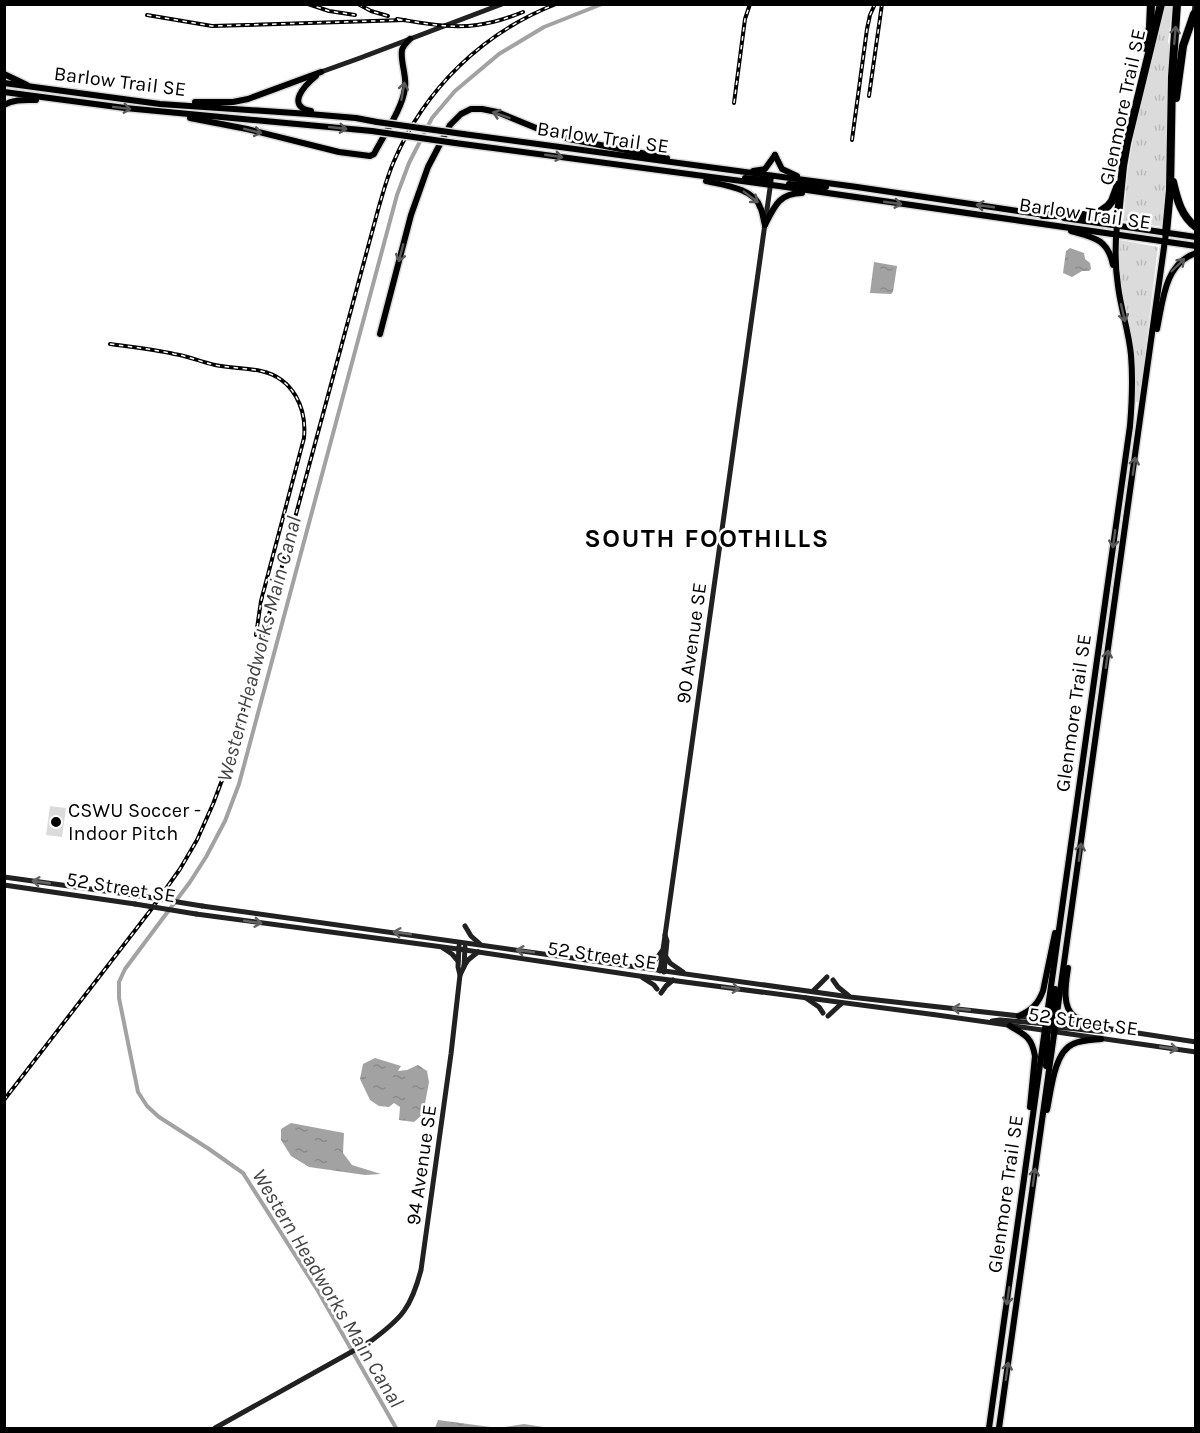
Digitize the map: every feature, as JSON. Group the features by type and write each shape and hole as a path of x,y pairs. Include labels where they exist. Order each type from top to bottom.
{"highway":[{"path":"1132,123 1148,37 1151,4"},
{"name":"Glenmore Trail SE","path":"1117,225 1123,166 1161,4"},
{"name":"Glenmore Trail SE","path":"1166,232 1172,76 1178,4"},
{"path":"1171,135 1183,46 1194,14"},
{"path":"1043,215 1092,215 1104,210 1112,201 1123,166"},
{"path":"1170,171 1178,203 1184,215 1196,227"}],"main road":[{"path":"118,99 207,103 248,99 502,4"},
{"path":"1194,14 1196,4"},
{"path":"175,114 339,152 370,156 374,153 403,97 405,73 402,52 410,39"},
{"path":"321,72 303,88 298,104 306,110 342,117"},
{"path":"4,74 30,87"},
{"name":"Barlow Trail SE","path":"4,83 160,104 342,117 815,181 1196,237"},
{"name":"Barlow Trail SE","path":"4,92 175,114 372,131 1196,246"},
{"path":"4,105 21,99 69,101"},
{"path":"380,334 411,215 428,167 450,125 461,114 471,109 497,112 569,139 700,166"},
{"path":"740,172 765,169 775,155 786,172 815,181"},
{"path":"680,173 746,192 760,205 765,225"},
{"path":"723,180 741,178 770,180 772,176"},
{"name":"90 Avenue SE","path":"661,979 662,949 772,176"},
{"path":"770,185 778,183 857,187"},
{"path":"765,225 784,196 797,193 835,195"},
{"path":"1047,224 1093,237 1103,244 1112,260 1117,285"},
{"name":"Glenmore Trail SE","path":"999,1428 1046,1091 1050,1026 1064,891 1133,398 1131,354 1117,285 1117,225"},
{"path":"1153,231 1163,242"},
{"name":"Glenmore Trail SE","path":"990,1428 1028,1155 1072,910 1155,317 1156,277 1166,232"},
{"path":"1149,359 1171,272 1184,259 1196,253"},
{"name":"52 Street SE","path":"4,877 850,997 1019,1016 1101,1039 1196,1052"},
{"name":"52 Street SE","path":"4,885 196,914 1010,1026 1107,1028 1196,1042"},
{"path":"1019,1016 1037,1004 1043,991 1064,891"},
{"path":"1072,910 1066,996 1068,1010 1079,1020 1107,1028"},
{"path":"465,926 471,936 481,945"},
{"name":"90 Avenue SE","path":"662,970 668,941 665,935"},
{"name":"94 Avenue SE","path":"215,1428 371,1341 393,1325 411,1302 421,1270 460,975 464,967 462,942"},
{"path":"441,947 458,961"},
{"name":"94 Avenue SE","path":"460,975 458,961 462,949"},
{"path":"645,968 656,960 662,949"},
{"path":"464,967 478,952"},
{"path":"666,957 670,963 686,974"},
{"path":"639,976 659,991 673,980"},
{"path":"813,991 830,978 850,997"},
{"path":"805,997 819,1007 825,1015 842,1003"},
{"path":"984,1022 1000,1020 1101,1032 1117,1030"},
{"path":"1010,1026 1028,1037 1035,1056 1026,1146 1028,1155"},
{"path":"1040,1133 1044,1125 1059,1058 1074,1043 1101,1039"}],"green space":[{"path":"1165,5 1173,5 1168,42 1170,47 1168,160 1163,227 1123,221 1128,168 1137,116"},
{"path":"1120,240 1158,247 1139,402 1136,402 1134,353 1120,279"},
{"name":"CSWU Soccer - Indoor Pitch","path":"50,806 66,808 62,837 46,835"}],"water":[{"path":"1070,248 1084,253 1085,259 1090,263 1089,271 1082,271 1072,277 1063,273 1066,251"},
{"path":"874,262 897,266 891,294 870,293"},
{"path":"375,1058 401,1066 398,1071 418,1065 427,1071 429,1082 423,1114 414,1122 399,1120 400,1107 394,1103 389,1107 379,1106 370,1100 360,1079 363,1064"},
{"path":"291,1123 344,1133 343,1153 352,1165 381,1174 365,1175 309,1167 291,1156 281,1140 281,1129"},
{"path":"438,1420 498,1428 435,1428"},
{"path":"524,1424 550,1428 498,1428"}],"waterway":[{"name":"Western Headworks Main Canal","path":"396,1428 318,1291 243,1173 159,1117 147,1106 138,1092 119,998 119,982 125,969 206,857 225,821 239,784 397,195 409,163 432,118 455,91 499,54 544,27 602,4"}],"railway":[{"path":"308,4 329,11 355,15"},
{"path":"358,4 388,16"},
{"path":"4,1100 180,869 197,840 213,804 237,733 383,191 407,135 439,87 480,47 529,16 556,4"},
{"path":"734,103 745,19 750,4"},
{"path":"852,140 867,29 875,4"},
{"path":"869,96 882,4"},
{"path":"397,19 437,25 467,26 495,22 523,12"},
{"path":"147,15 212,26 405,20"},
{"path":"110,344 166,352 215,365 261,371 282,380 296,396 303,416 304,438 261,601 256,635"}],"place":[{"name":"CSWU Soccer - Indoor Pitch","path":"56,822"}],"district":[{"name":"SOUTH FOOTHILLS","path":"707,538"}]}
